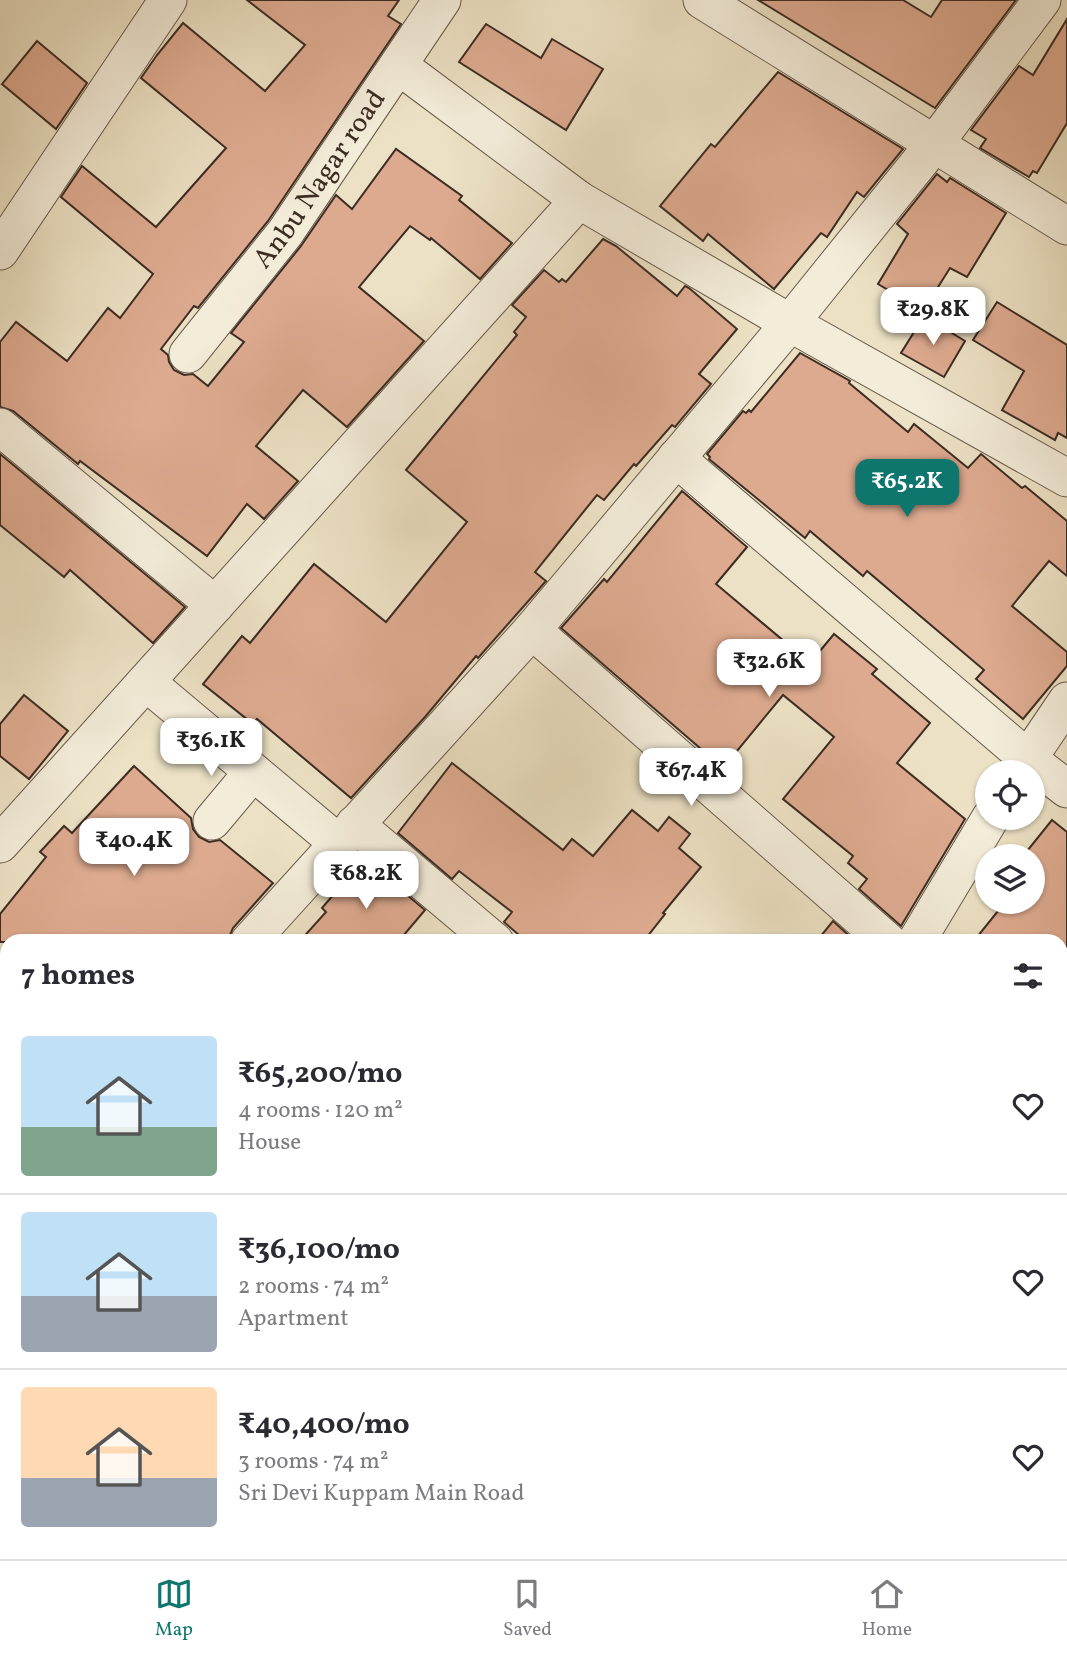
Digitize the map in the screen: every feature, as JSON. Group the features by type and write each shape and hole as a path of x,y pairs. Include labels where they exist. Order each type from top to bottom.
{"street":[{"path":"0,251 168,0"},
{"name":"Anbu Nagar road","path":"188,354 285,233 442,0"},
{"path":"702,0 1067,226"},
{"path":"256,934 533,630 790,323 935,143 1042,0"},
{"path":"399,66 579,200 790,323 1067,478"},
{"path":"0,844 579,200"},
{"path":"0,427 215,605"},
{"path":"676,458 1017,760"},
{"path":"533,630 879,934"},
{"path":"146,682 253,772 346,833 484,934"},
{"path":"1026,760 1067,701"},
{"path":"212,821 253,772"},
{"path":"1045,777 1067,789"},
{"path":"921,934 983,830"}],"building":[{"path":"247,0 399,0 388,16 401,24 268,221 198,308 194,306 161,349 168,355 174,370 184,375 193,374 208,386 244,342 231,333 301,246 336,195 352,209 396,149 462,196 459,200 512,243 480,279 431,238 430,240 410,226 359,287 424,341 347,427 303,390 256,446 298,481 264,519 247,504 207,556 80,461 78,464 13,411 0,407 0,342 16,322 67,361 108,308 120,318 153,274 61,197 82,166 156,227 226,148 141,78 183,23 265,91 305,45"},
{"path":"758,0 903,0 931,17 942,0 1016,0 935,108"},
{"path":"1067,19 1067,123 1037,173 1033,171 1029,177 980,148 986,139 971,130 1019,66 1033,75"},
{"path":"486,24 541,58 552,39 603,69 566,130 459,62"},
{"path":"37,41 87,83 56,129 2,84"},
{"path":"778,72 903,149 864,197 857,192 827,237 821,233 774,289 708,234 703,241 660,206 711,144 715,147"},
{"path":"937,174 947,182 950,178 1006,213 967,277 950,268 923,311 878,284 908,234 897,224"},
{"path":"603,239 616,246 677,296 685,286 689,288 737,329 699,374 711,384 675,427 672,425 636,466 634,464 604,500 597,495 535,572 546,581 351,798 257,719 253,724 203,684 242,636 250,643 314,564 386,622 467,522 406,470 517,335 514,332 526,317 512,305 544,270 559,282 562,279 566,282"},
{"path":"997,302 1067,345 1067,438 1058,433 1055,440 1002,410 1024,371 973,340"},
{"path":"924,316 965,341 944,377 901,353"},
{"path":"800,353 850,381 849,383 908,432 914,424 968,468 981,454 1067,521 1067,576 1049,561 1012,606 1067,652 1067,666 1023,719 976,679 984,670 867,571 863,576 810,531 805,538 709,459 707,454 743,411 751,412"},
{"path":"0,454 185,607 153,643 70,570 64,577 0,525"},
{"path":"682,491 747,547 716,584 810,663 834,634 877,669 872,674 930,723 897,763 965,819 901,926 859,889 867,879 848,863 853,856 783,799 834,737 783,695 723,768 561,628 604,579 607,582"},
{"path":"24,695 68,731 29,779 0,756 0,724"},
{"path":"452,763 563,850 572,839 593,856 632,810 658,831 669,817 690,834 679,848 701,867 649,934 518,934 504,922 512,912 459,871 452,879 398,833"},
{"path":"134,766 191,818 193,829 199,837 209,842 220,840 273,883 230,934 0,934 0,914 46,857 40,852 64,826 72,833"},
{"path":"1052,820 1067,832 1067,934 979,934 996,914 1045,914 1045,844 1033,844"},
{"path":"364,859 425,910 405,934 306,934 326,912 322,908"},
{"path":"833,921 847,934 822,934"}]}
